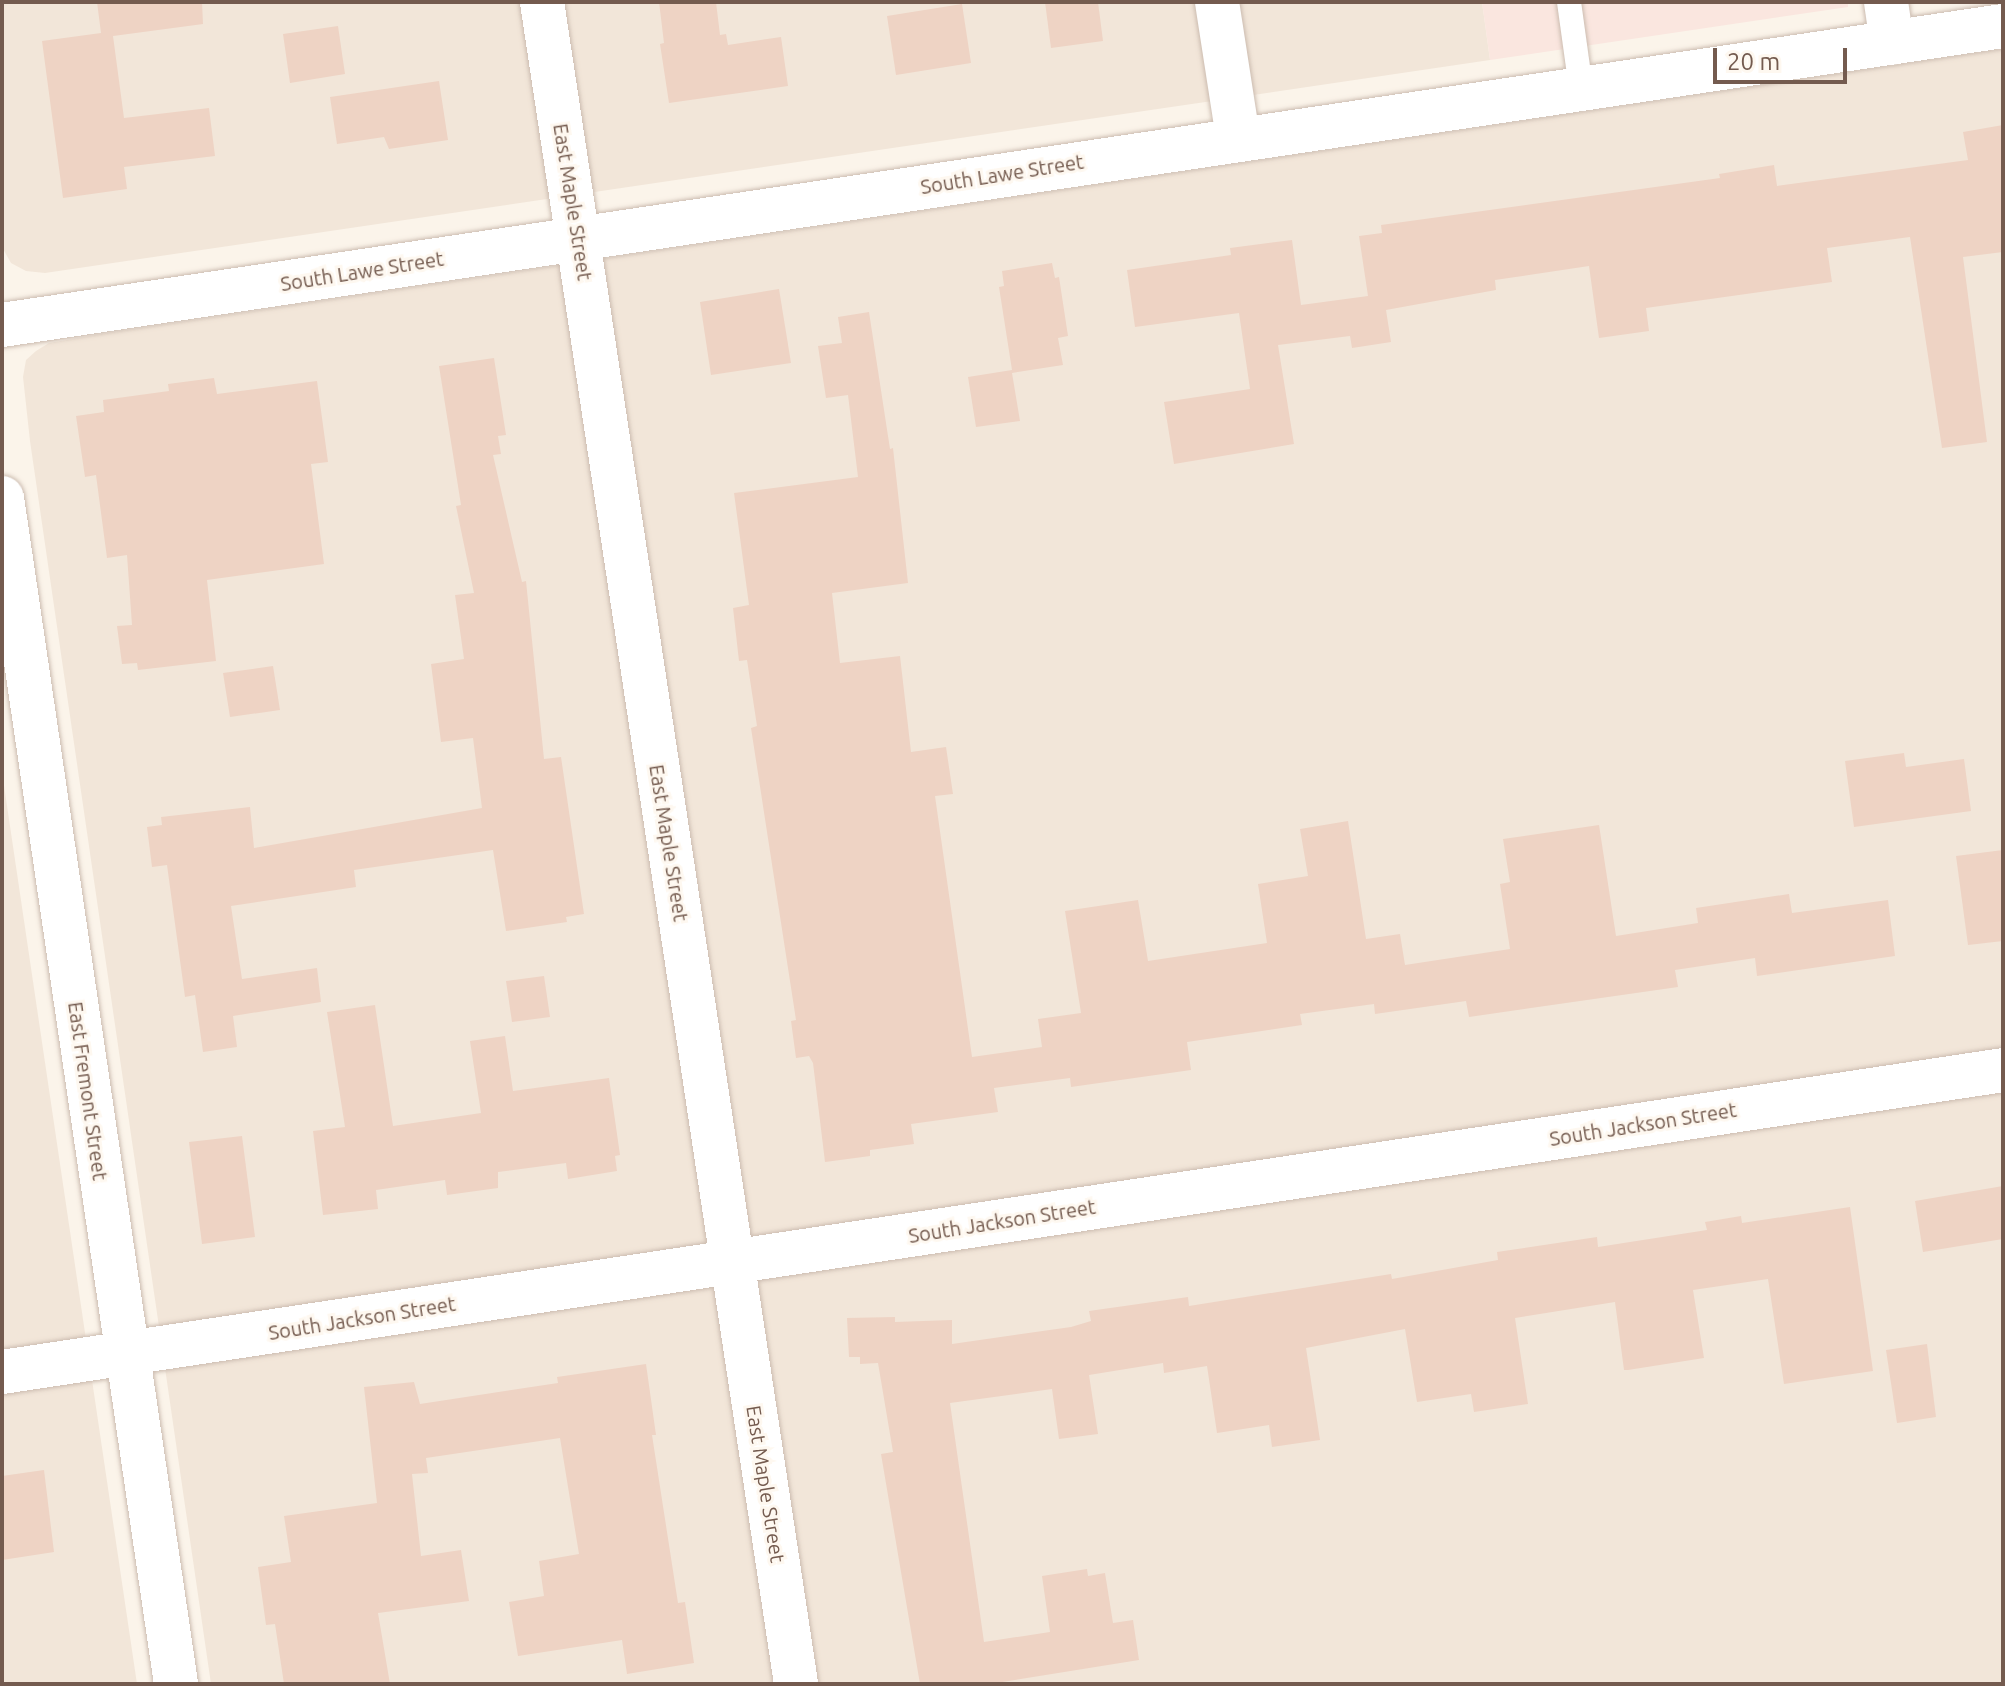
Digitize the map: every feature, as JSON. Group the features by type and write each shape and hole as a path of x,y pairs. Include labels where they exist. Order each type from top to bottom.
{"street":[{"name":"East Maple Street","path":"542,2 796,1684"},
{"path":"1217,2 1238,138"},
{"name":"South Lawe Street","path":"2,325 1581,88 1889,22 2003,26"},
{"name":"East Fremont Street","path":"2,498 176,1684"},
{"name":"South Jackson Street","path":"2,1372 2003,1070"}],"lane":[{"path":"1569,2 1581,88"}],"shaded area":[{"path":"2,2 1482,2 1490,60 45,273 26,271 11,263 2,247"},
{"path":"1482,2 1848,2 1848,7 1490,60"},
{"path":"2003,49 2003,1684 211,1684 30,441 23,377 26,360 49,343 107,333"},
{"path":"2,772 137,1684 2,1684"}],"building":[{"path":"97,2 202,2 203,24 113,36 124,118 209,108 215,156 124,167 127,189 63,198 42,41 101,33"},
{"path":"659,2 716,2 720,35 726,34 728,45 781,37 788,86 669,103 660,44 664,43"},
{"path":"1045,2 1098,2 1103,41 1051,48"},
{"path":"962,4 971,63 896,75 887,16"},
{"path":"338,26 345,74 290,83 283,34"},
{"path":"439,81 448,140 389,149 384,137 337,144 330,97"},
{"path":"2003,125 2003,252 1963,257 1987,442 1942,448 1910,237 1827,248 1832,282 1646,308 1649,331 1599,338 1589,266 1495,280 1496,290 1386,310 1391,342 1352,348 1350,336 1278,345 1294,444 1174,464 1164,402 1250,389 1239,313 1135,327 1127,270 1231,255 1230,248 1292,240 1301,305 1368,296 1359,236 1382,233 1381,225 1720,178 1719,174 1774,165 1777,186 1968,160 1963,132"},
{"path":"1052,263 1055,278 1059,277 1068,336 1058,338 1063,365 1012,373 1020,421 976,427 968,377 1012,370 999,287 1004,286 1002,271"},
{"path":"779,289 791,363 711,375 700,302"},
{"path":"869,312 890,449 893,448 908,583 832,593 840,663 900,656 911,752 946,747 953,794 935,796 972,1057 1042,1047 1038,1019 1081,1013 1065,911 1138,900 1148,961 1267,943 1258,884 1308,876 1300,829 1348,821 1366,939 1400,934 1405,965 1510,949 1500,884 1510,882 1503,839 1599,825 1616,936 1698,923 1696,908 1789,894 1792,913 1888,900 1895,956 1757,976 1755,958 1675,970 1678,987 1469,1017 1466,1001 1375,1014 1374,1004 1300,1014 1302,1025 1187,1042 1191,1070 1071,1087 1070,1078 994,1088 998,1112 911,1124 914,1144 870,1150 870,1156 825,1162 813,1063 809,1056 796,1058 791,1021 796,1020 751,728 757,726 747,660 739,661 733,608 749,605 734,493 858,477 848,395 826,398 818,346 842,343 838,317"},
{"path":"494,358 506,435 498,436 501,454 493,455 522,582 526,581 544,759 561,757 584,914 566,917 567,922 506,931 493,850 354,870 356,887 231,906 242,979 317,968 321,1002 233,1016 237,1047 203,1052 195,995 185,997 167,865 152,867 147,827 162,825 161,817 250,807 254,848 482,808 473,738 441,742 431,664 464,659 455,595 474,593 456,506 461,505 439,366"},
{"path":"214,378 217,394 317,381 328,462 311,464 324,564 207,580 216,661 138,670 137,663 122,664 117,626 132,625 127,555 107,558 96,475 85,477 76,416 104,412 103,400 169,391 168,384"},
{"path":"273,666 280,710 230,717 223,673"},
{"path":"1904,753 1906,767 1964,759 1971,811 1854,827 1845,761"},
{"path":"2003,850 2003,941 1968,945 1956,856"},
{"path":"544,976 550,1017 512,1022 506,981"},
{"path":"375,1005 393,1126 481,1113 470,1041 505,1036 513,1091 609,1078 620,1155 615,1156 617,1171 568,1179 566,1163 498,1172 498,1188 447,1195 445,1180 376,1190 378,1209 323,1215 313,1131 345,1127 327,1012"},
{"path":"242,1136 255,1237 202,1244 189,1142"},
{"path":"2003,1186 2003,1239 1923,1252 1915,1201"},
{"path":"1850,1207 1873,1371 1784,1384 1768,1279 1693,1290 1704,1358 1628,1370 1624,1370 1615,1302 1515,1318 1528,1404 1474,1412 1471,1394 1417,1402 1405,1329 1306,1348 1320,1440 1272,1447 1269,1425 1217,1433 1207,1366 1164,1373 1163,1363 1089,1375 1098,1434 1059,1439 1052,1389 950,1403 984,1642 1050,1632 1042,1576 1087,1569 1088,1576 1105,1573 1113,1623 1133,1620 1139,1660 990,1684 920,1684 881,1454 893,1452 878,1363 860,1364 860,1357 849,1357 847,1318 895,1317 895,1322 952,1320 952,1344 1071,1327 1091,1321 1089,1311 1188,1297 1189,1306 1391,1274 1392,1279 1498,1260 1497,1252 1597,1237 1598,1247 1707,1230 1705,1222 1741,1216 1742,1223"},
{"path":"1927,1344 1936,1417 1897,1423 1886,1350"},
{"path":"646,1364 656,1435 652,1435 678,1603 685,1602 694,1663 627,1674 622,1640 518,1656 509,1602 544,1596 539,1561 579,1554 560,1438 426,1458 428,1473 412,1474 421,1556 461,1550 469,1601 378,1613 390,1684 284,1684 275,1624 266,1625 258,1567 291,1562 284,1516 377,1503 364,1387 414,1382 420,1404 558,1383 557,1377"},
{"path":"44,1470 54,1552 2,1560 2,1476"}]}
